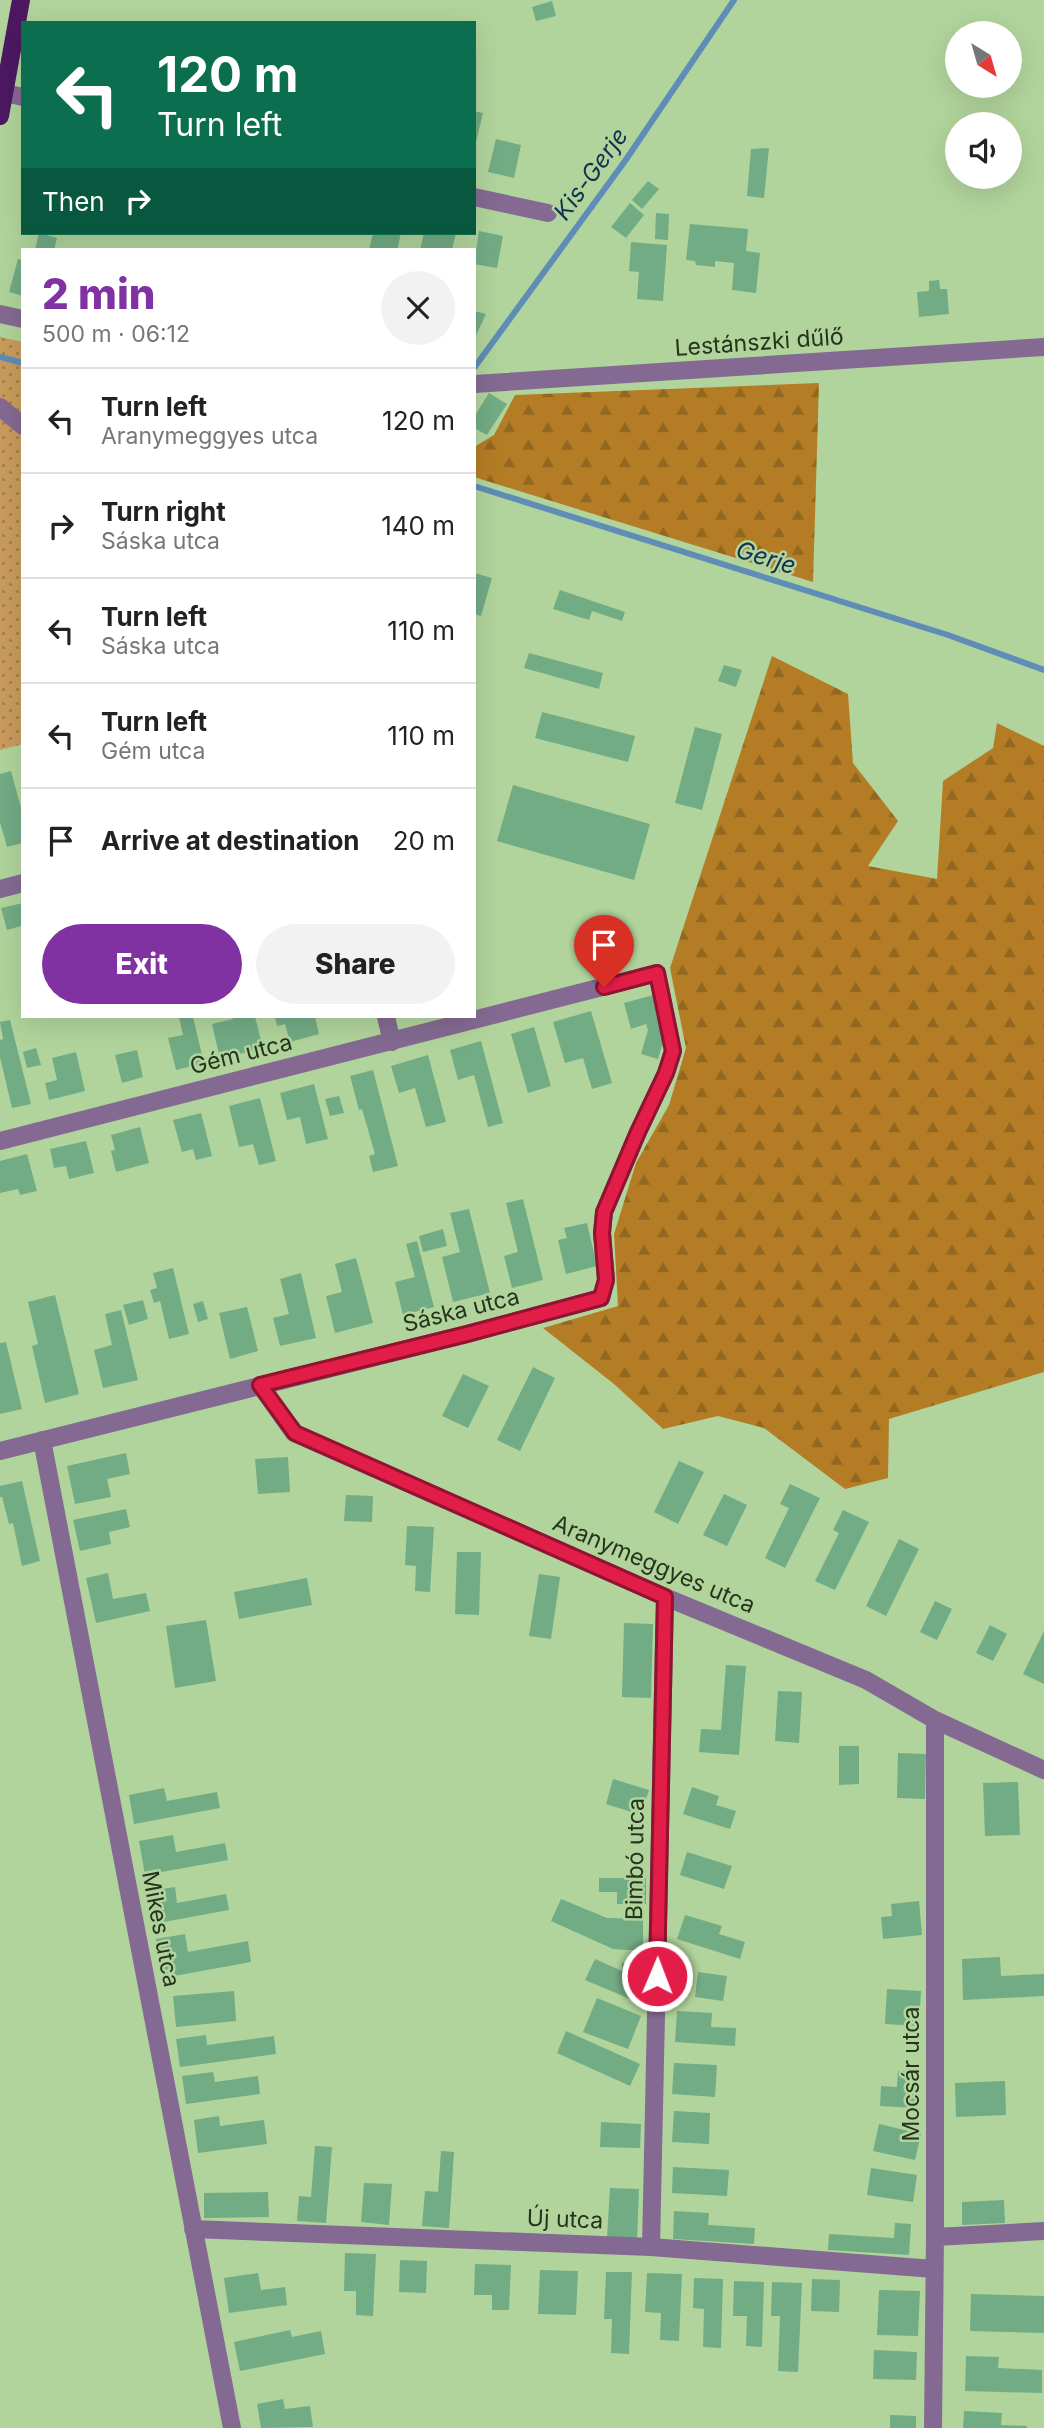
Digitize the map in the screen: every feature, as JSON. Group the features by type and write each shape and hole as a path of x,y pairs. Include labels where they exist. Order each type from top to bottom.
{"main road":[{"path":"0,116 21,0"}],"street":[{"path":"5,93 21,97"},
{"path":"476,197 548,213"},
{"path":"0,314 21,319"},
{"name":"Lestánszki dűlő","path":"476,384 1044,347"},
{"path":"0,407 21,424"},
{"path":"0,889 21,884"},
{"name":"Gém utca","path":"0,1141 657,973"},
{"name":"Sáska utca","path":"0,1451 601,1298 606,1280 602,1233 604,1212 666,1073 673,1051 657,973"},
{"path":"386,1018 392,1042"},
{"name":"Aranymeggyes utca","path":"260,1385 295,1433 665,1597 866,1680 935,1720 1044,1770"},
{"name":"Mikes utca","path":"42,1440 232,2428"},
{"name":"Bimbó utca","path":"651,2247 665,1597"},
{"name":"Mocsár utca","path":"933,2428 935,1720"},
{"name":"Új utca","path":"193,2229 651,2247 934,2269"},
{"path":"935,2237 1044,2231"}],"shaded area":[{"path":"0,337 21,342 21,745 0,750"}],"green space":[{"path":"819,383 813,582 476,478 476,446 494,435 515,395"},
{"path":"772,656 848,694 853,763 898,821 868,866 937,879 943,781 993,748 997,723 1044,746 1044,1372 889,1419 888,1478 845,1489 764,1428 718,1416 663,1429 614,1384 543,1328 618,1306 614,1234 636,1163 669,1105 686,1048 670,968"}],"building":[{"path":"552,1 556,16 536,21 532,7"},
{"path":"476,111 483,113 476,142"},
{"path":"496,139 521,145 514,178 488,172"},
{"path":"769,148 764,198 747,196 751,149"},
{"path":"648,181 659,189 642,209 632,200"},
{"path":"630,203 644,215 626,238 611,227"},
{"path":"656,213 669,214 668,240 655,239"},
{"path":"690,224 748,229 746,251 760,253 756,293 732,290 734,263 715,261 715,267 696,265 695,261 686,260"},
{"path":"479,231 503,236 497,268 476,264"},
{"path":"39,235 57,238 54,248 35,248"},
{"path":"373,235 401,235 397,248 369,248"},
{"path":"424,235 456,235 452,248 420,248"},
{"path":"631,242 667,245 663,301 637,299 639,272 629,271"},
{"path":"18,259 21,260 21,295 9,292"},
{"path":"939,280 940,289 947,289 949,314 919,317 917,292 929,291 929,281"},
{"path":"476,312 486,314 476,336"},
{"path":"489,393 507,404 487,435 476,429 476,414"},
{"path":"476,574 492,578 481,616 476,615"},
{"path":"560,590 625,612 622,621 592,611 589,620 553,609"},
{"path":"529,653 603,673 599,689 524,668"},
{"path":"724,665 742,670 736,687 718,681"},
{"path":"542,712 635,736 628,762 535,738"},
{"path":"695,727 722,734 702,810 675,803"},
{"path":"11,771 21,808 21,844 7,847 0,822 0,774"},
{"path":"513,785 650,824 634,880 497,841"},
{"path":"21,903 21,926 7,930 1,908"},
{"path":"657,994 667,1029 658,1059 641,1054 648,1030 646,1024 631,1029 624,1003"},
{"path":"591,1011 612,1083 592,1089 583,1058 565,1063 553,1022"},
{"path":"179,1018 193,1018 204,1063 176,1070 168,1038 183,1035"},
{"path":"255,1018 263,1048 220,1059 212,1024"},
{"path":"275,1018 315,1018 319,1034 290,1042 285,1024 277,1026"},
{"path":"10,1020 31,1104 12,1108 0,1057 0,1040 3,1039 0,1022"},
{"path":"534,1027 551,1086 528,1093 511,1034"},
{"path":"481,1041 503,1123 488,1127 474,1075 458,1080 450,1050"},
{"path":"36,1048 41,1065 27,1068 23,1052"},
{"path":"137,1050 143,1077 122,1083 115,1055"},
{"path":"76,1052 85,1091 49,1100 45,1083 57,1080 52,1058"},
{"path":"428,1055 446,1122 426,1127 415,1088 399,1093 391,1066"},
{"path":"373,1070 398,1166 373,1172 369,1156 375,1154 350,1076"},
{"path":"314,1084 328,1139 306,1144 300,1117 287,1120 280,1093"},
{"path":"339,1096 344,1113 330,1116 325,1099"},
{"path":"260,1098 276,1161 259,1165 253,1144 239,1147 229,1106"},
{"path":"201,1113 212,1156 196,1160 193,1149 182,1152 173,1120"},
{"path":"140,1127 149,1163 116,1172 111,1151 115,1150 111,1135"},
{"path":"86,1141 94,1173 69,1179 66,1166 54,1168 50,1149"},
{"path":"27,1154 37,1191 20,1195 18,1189 0,1193 0,1161"},
{"path":"523,1199 543,1280 512,1288 504,1256 518,1252 506,1203"},
{"path":"469,1209 490,1293 453,1302 442,1257 460,1252 450,1213"},
{"path":"587,1223 597,1266 566,1274 558,1240 567,1238 564,1228"},
{"path":"443,1229 447,1246 423,1252 419,1236"},
{"path":"417,1241 434,1307 403,1315 395,1282 415,1277 406,1244"},
{"path":"356,1258 373,1323 335,1333 326,1296 342,1292 335,1264"},
{"path":"173,1268 189,1334 169,1339 160,1301 154,1303 150,1290 157,1288 153,1273"},
{"path":"301,1273 316,1338 280,1346 273,1318 289,1314 280,1279"},
{"path":"55,1295 79,1394 45,1403 32,1346 38,1344 28,1302"},
{"path":"143,1300 148,1319 129,1325 123,1305"},
{"path":"203,1301 208,1319 198,1322 193,1304"},
{"path":"247,1307 258,1351 230,1359 219,1313"},
{"path":"121,1310 138,1380 103,1388 94,1350 112,1345 105,1314"},
{"path":"6,1342 22,1409 0,1414 0,1343"},
{"path":"533,1367 555,1378 520,1451 497,1440"},
{"path":"463,1374 489,1386 468,1428 442,1416"},
{"path":"126,1453 130,1474 107,1479 111,1497 75,1504 67,1466"},
{"path":"288,1457 290,1492 258,1494 255,1459"},
{"path":"679,1461 704,1472 678,1524 654,1512"},
{"path":"22,1481 40,1561 22,1566 13,1523 9,1524 0,1497 0,1486"},
{"path":"790,1484 820,1498 785,1568 765,1558 789,1508 780,1504"},
{"path":"724,1494 747,1505 727,1546 703,1535"},
{"path":"346,1495 373,1496 372,1522 344,1521"},
{"path":"126,1509 130,1527 109,1532 111,1544 80,1551 73,1520"},
{"path":"843,1510 869,1522 835,1590 815,1581 839,1533 833,1530"},
{"path":"407,1526 434,1527 430,1592 415,1591 416,1566 405,1565"},
{"path":"899,1539 919,1549 886,1616 866,1606"},
{"path":"457,1552 481,1552 479,1615 455,1614"},
{"path":"108,1573 113,1599 146,1593 150,1611 96,1623 86,1578"},
{"path":"539,1574 560,1577 551,1639 529,1636"},
{"path":"307,1578 312,1605 239,1619 234,1592"},
{"path":"935,1601 952,1609 937,1640 920,1632"},
{"path":"206,1620 216,1681 175,1688 166,1626"},
{"path":"624,1623 653,1624 651,1698 622,1697"},
{"path":"990,1625 1007,1634 993,1661 976,1653"},
{"path":"1044,1631 1044,1684 1023,1674"},
{"path":"726,1665 746,1666 739,1755 699,1752 701,1729 721,1730"},
{"path":"778,1691 802,1692 799,1743 775,1741"},
{"path":"839,1746 859,1746 859,1784 839,1785"},
{"path":"898,1753 926,1754 925,1799 897,1798"},
{"path":"613,1779 649,1790 641,1815 606,1804"},
{"path":"1018,1782 1020,1835 985,1836 983,1783"},
{"path":"692,1787 719,1796 716,1805 736,1811 730,1829 683,1814"},
{"path":"164,1788 167,1801 217,1792 220,1808 134,1824 129,1795"},
{"path":"173,1835 176,1852 225,1843 228,1860 145,1875 139,1841"},
{"path":"687,1852 732,1866 724,1889 680,1875"},
{"path":"599,1878 646,1878 646,1904 617,1904 617,1892 599,1892"},
{"path":"175,1887 177,1903 226,1894 229,1910 153,1924 148,1891"},
{"path":"561,1899 607,1918 643,1919 643,1951 613,1949 551,1921"},
{"path":"919,1901 922,1935 883,1939 881,1917 892,1916 891,1904"},
{"path":"685,1915 722,1926 719,1934 745,1942 740,1959 677,1939"},
{"path":"185,1934 188,1952 248,1941 251,1962 163,1978 156,1939"},
{"path":"1000,1957 1001,1976 1044,1974 1044,1996 963,2000 962,1959"},
{"path":"595,1959 622,1971 622,1963 644,1964 642,2004 585,1980"},
{"path":"698,1972 727,1976 723,2001 695,1997"},
{"path":"887,1989 921,1991 919,2026 885,2024"},
{"path":"234,1991 236,2021 176,2027 173,1996"},
{"path":"597,1998 641,2016 628,2049 583,2032"},
{"path":"677,2011 712,2013 711,2027 736,2028 735,2046 675,2042"},
{"path":"566,2031 640,2064 630,2086 557,2053"},
{"path":"206,2035 207,2045 274,2036 276,2054 180,2067 176,2039"},
{"path":"674,2063 717,2065 715,2097 672,2094"},
{"path":"898,2071 918,2072 917,2108 880,2106 881,2086 897,2087"},
{"path":"213,2072 215,2082 258,2076 260,2094 186,2104 182,2076"},
{"path":"1005,2081 1006,2115 956,2117 955,2083"},
{"path":"674,2111 710,2113 709,2144 672,2142"},
{"path":"219,2116 220,2126 264,2120 267,2144 198,2153 194,2120"},
{"path":"601,2122 641,2124 640,2148 600,2147"},
{"path":"879,2124 921,2134 915,2160 873,2151"},
{"path":"315,2146 332,2147 326,2223 297,2221 299,2196 311,2197"},
{"path":"441,2151 454,2152 449,2228 422,2226 425,2191 438,2192"},
{"path":"673,2167 729,2170 727,2196 672,2193"},
{"path":"871,2168 917,2175 913,2202 867,2195"},
{"path":"364,2183 392,2184 389,2225 361,2222"},
{"path":"610,2188 639,2189 637,2240 607,2238"},
{"path":"268,2192 269,2217 204,2218 204,2193"},
{"path":"1004,2200 1005,2223 962,2225 962,2202"},
{"path":"674,2211 709,2213 708,2225 755,2228 754,2244 673,2239"},
{"path":"895,2223 911,2224 909,2255 828,2250 829,2234 894,2238"},
{"path":"345,2253 376,2254 373,2316 356,2315 356,2291 344,2291"},
{"path":"400,2260 427,2261 426,2293 399,2292"},
{"path":"475,2264 511,2265 509,2310 492,2310 492,2295 474,2295"},
{"path":"540,2270 578,2271 576,2315 538,2314"},
{"path":"606,2272 632,2272 629,2354 611,2353 612,2319 604,2319"},
{"path":"258,2273 261,2290 285,2287 287,2305 229,2313 224,2278"},
{"path":"647,2273 682,2274 679,2341 660,2340 661,2313 645,2312"},
{"path":"694,2278 723,2279 721,2348 703,2347 704,2309 693,2308"},
{"path":"812,2279 840,2280 839,2312 811,2311"},
{"path":"734,2281 764,2282 762,2347 746,2346 747,2316 733,2316"},
{"path":"772,2282 802,2283 798,2372 778,2371 780,2316 771,2316"},
{"path":"879,2290 920,2291 918,2336 877,2335"},
{"path":"971,2294 1044,2296 1044,2333 970,2331"},
{"path":"290,2330 292,2337 321,2331 325,2354 240,2371 234,2342"},
{"path":"874,2350 917,2352 916,2380 873,2379"},
{"path":"966,2356 999,2357 998,2368 1042,2370 1042,2393 965,2391"},
{"path":"283,2399 285,2409 310,2406 313,2427 261,2428 257,2404"},
{"path":"964,2411 1002,2413 1001,2425 1027,2428 963,2428"},
{"path":"890,2415 916,2416 916,2428 890,2428"}],"waterway":[{"name":"Kis-Gerje","path":"476,365 625,161 734,0"},
{"name":"Gerje","path":"0,357 21,362"},
{"name":"Gerje","path":"476,487 948,635 1044,670"}],"route":[{"path":"604,987 657,973 673,1051 666,1073 604,1212 602,1233 606,1280 601,1298 260,1385 295,1433 665,1597 657,1976"}]}
